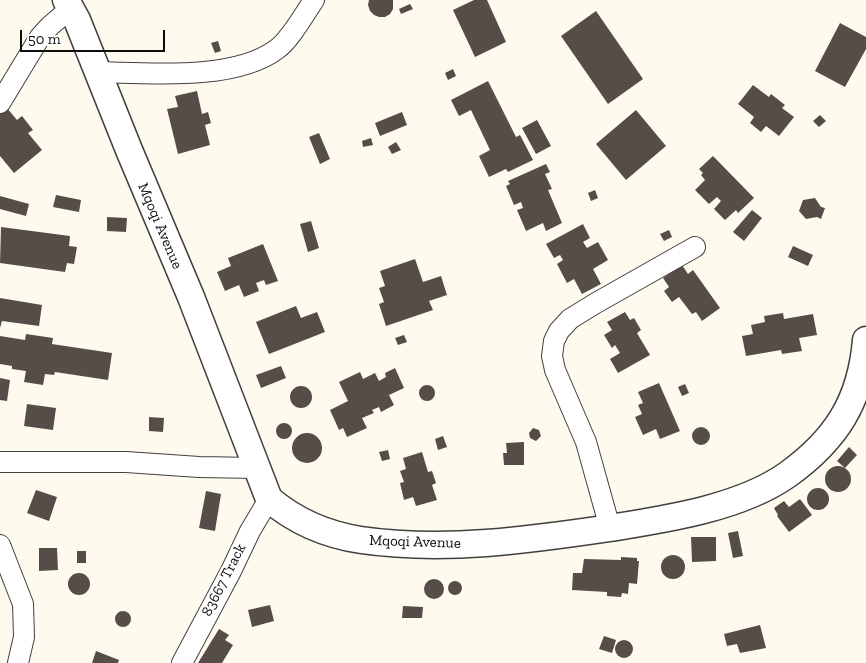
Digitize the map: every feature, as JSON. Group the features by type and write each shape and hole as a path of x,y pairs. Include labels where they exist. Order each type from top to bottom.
{"street":[{"path":"98,72 204,72 242,66 262,60 280,48 314,0"},
{"path":"0,103 40,37 68,4"},
{"name":"Mqoqi Avenue","path":"68,4 98,72 190,297 269,499 297,519 360,540 437,545 501,542 550,537 655,521 733,502 756,493 785,476 810,458 827,440 844,417 857,389 864,360 866,340"},
{"path":"610,528 586,442 555,370 552,356 554,341 559,331 570,319 696,247"},
{"path":"0,462 126,462 198,467 256,468"},
{"name":"83667 Track","path":"182,663 250,531 269,499"},
{"path":"0,545 23,604 25,620 24,637 18,663"}],"building":[{"path":"369,0 393,0 393,9 385,17 379,17 370,11"},
{"path":"474,0 487,0 506,42 475,57 453,10"},
{"path":"410,4 413,9 401,14 399,9"},
{"path":"596,11 643,79 608,104 561,36"},
{"path":"840,23 866,37 866,49 845,87 815,71"},
{"path":"218,41 221,51 215,53 211,43"},
{"path":"453,69 456,76 448,80 445,73"},
{"path":"488,81 516,137 520,135 533,160 508,172 506,169 489,177 479,156 490,150 471,110 459,116 451,100"},
{"path":"753,85 769,97 771,94 785,105 782,108 794,117 779,136 766,126 761,132 750,123 754,117 738,104"},
{"path":"197,91 202,114 208,112 211,123 205,125 210,145 178,154 167,109 178,107 175,96"},
{"path":"7,108 17,120 22,116 33,130 28,133 42,150 14,173 0,156 0,113"},
{"path":"636,110 666,146 626,180 596,144"},
{"path":"402,112 407,125 380,136 375,123"},
{"path":"820,115 826,121 819,127 813,121"},
{"path":"537,120 551,146 536,154 522,128"},
{"path":"319,133 330,159 320,164 309,137"},
{"path":"371,138 373,145 363,147 362,141"},
{"path":"396,142 401,150 392,154 388,147"},
{"path":"713,156 754,198 738,213 736,210 725,220 714,209 721,201 717,197 709,204 695,190 705,180 701,175 703,173 699,169"},
{"path":"546,164 550,172 545,174 552,189 548,190 562,223 546,231 543,223 526,231 517,210 523,208 521,202 514,205 506,186 510,184 508,181"},
{"path":"595,190 598,198 591,201 588,193"},
{"path":"56,195 81,200 79,212 53,207"},
{"path":"0,196 29,204 26,216 0,209"},
{"path":"815,198 821,207 825,208 821,219 817,217 806,219 799,211 803,200"},
{"path":"752,210 762,218 744,241 733,232"},
{"path":"107,217 127,218 126,232 107,231"},
{"path":"311,221 319,248 308,252 300,224"},
{"path":"583,224 590,238 583,242 587,248 598,242 608,260 593,269 601,284 582,294 574,279 567,283 557,264 563,260 560,255 554,258 546,244"},
{"path":"1,227 70,236 69,246 77,247 74,264 67,263 65,272 0,263"},
{"path":"669,230 672,237 664,241 660,234"},
{"path":"263,244 278,281 266,285 264,280 256,283 259,291 244,297 239,285 225,291 217,272 231,266 228,258"},
{"path":"793,246 813,255 808,266 788,257"},
{"path":"415,259 423,282 441,276 447,295 429,301 433,310 386,326 379,304 384,302 379,288 385,286 380,271"},
{"path":"682,265 688,274 693,270 720,308 702,321 696,312 692,314 679,297 672,302 664,291 669,287 663,278"},
{"path":"0,298 42,305 39,326 2,321 0,328"},
{"path":"296,306 301,318 317,312 325,332 269,354 256,322"},
{"path":"625,312 630,320 634,318 641,330 637,333 650,355 618,373 610,359 620,353 615,345 612,348 604,335 612,330 607,322"},
{"path":"783,313 784,319 813,314 817,335 799,338 802,351 782,354 781,350 746,356 742,336 753,334 751,325 765,322 764,316"},
{"path":"26,334 53,338 52,344 112,353 108,380 55,372 54,375 45,374 43,385 24,382 26,371 12,369 12,366 0,364 0,336 25,340"},
{"path":"404,335 407,342 398,345 395,338"},
{"path":"281,366 286,378 261,388 256,375"},
{"path":"395,368 404,388 389,395 394,405 381,412 379,407 372,410 374,413 362,418 367,428 347,437 343,428 339,430 330,410 348,401 339,382 360,372 363,379 375,373 379,381 386,377 385,373"},
{"path":"0,378 10,380 7,401 0,400"},
{"path":"659,383 680,431 660,439 656,429 643,435 635,417 642,414 638,405 643,403 638,392"},
{"path":"685,384 689,393 682,396 678,387"},
{"path":"427,385 435,393 427,401 419,393"},
{"path":"301,386 309,389 312,397 309,405 301,408 293,405 290,397 293,389"},
{"path":"27,404 56,408 53,430 24,426"},
{"path":"149,417 164,418 163,432 149,431"},
{"path":"284,423 292,431 284,439 276,431"},
{"path":"697,427 705,427 710,432 708,443 697,445 692,440 692,432"},
{"path":"533,428 539,430 541,436 536,441 530,438 529,433"},
{"path":"307,433 318,437 322,448 318,459 307,463 296,459 292,448 296,437"},
{"path":"443,436 447,447 438,450 435,439"},
{"path":"524,442 524,465 504,465 503,453 507,453 506,443"},
{"path":"849,447 857,455 845,468 837,461"},
{"path":"388,450 390,459 382,461 379,452"},
{"path":"422,452 428,472 432,471 436,483 432,485 437,500 416,506 413,497 404,500 400,483 404,482 400,471 406,469 403,458"},
{"path":"838,466 847,470 851,479 847,488 838,492 829,488 825,479 829,470"},
{"path":"814,488 822,488 829,495 829,503 822,510 814,510 807,503 807,495"},
{"path":"36,490 57,497 49,521 27,513"},
{"path":"206,491 221,494 215,531 199,528"},
{"path":"800,499 812,515 789,532 777,516 774,508 784,501 789,507"},
{"path":"738,531 743,556 733,558 728,533"},
{"path":"691,537 716,537 716,561 692,562"},
{"path":"39,548 57,548 58,570 39,571"},
{"path":"77,551 86,551 86,563 77,563"},
{"path":"673,555 682,558 685,567 682,576 673,579 664,576 661,567 664,558"},
{"path":"621,557 637,558 637,561 639,561 637,584 629,583 628,594 622,593 621,597 607,596 607,592 572,590 573,573 582,573 584,559 621,560"},
{"path":"79,573 87,576 90,584 87,592 79,595 71,592 68,584 71,576"},
{"path":"430,579 438,579 444,585 444,593 438,599 430,599 424,593 424,585"},
{"path":"452,581 458,581 462,588 458,595 452,595 448,591 448,585"},
{"path":"270,605 274,621 252,627 248,610"},
{"path":"403,606 423,607 422,618 402,618"},
{"path":"120,611 126,611 131,616 129,625 120,627 115,622 115,616"},
{"path":"760,625 766,648 740,653 737,644 727,646 724,634"},
{"path":"219,629 229,635 225,640 233,645 222,663 198,663"},
{"path":"604,636 616,640 612,653 599,649"},
{"path":"624,640 630,643 633,649 630,655 624,658 618,655 615,649 618,643"},
{"path":"96,651 119,660 118,663 92,663"}]}
